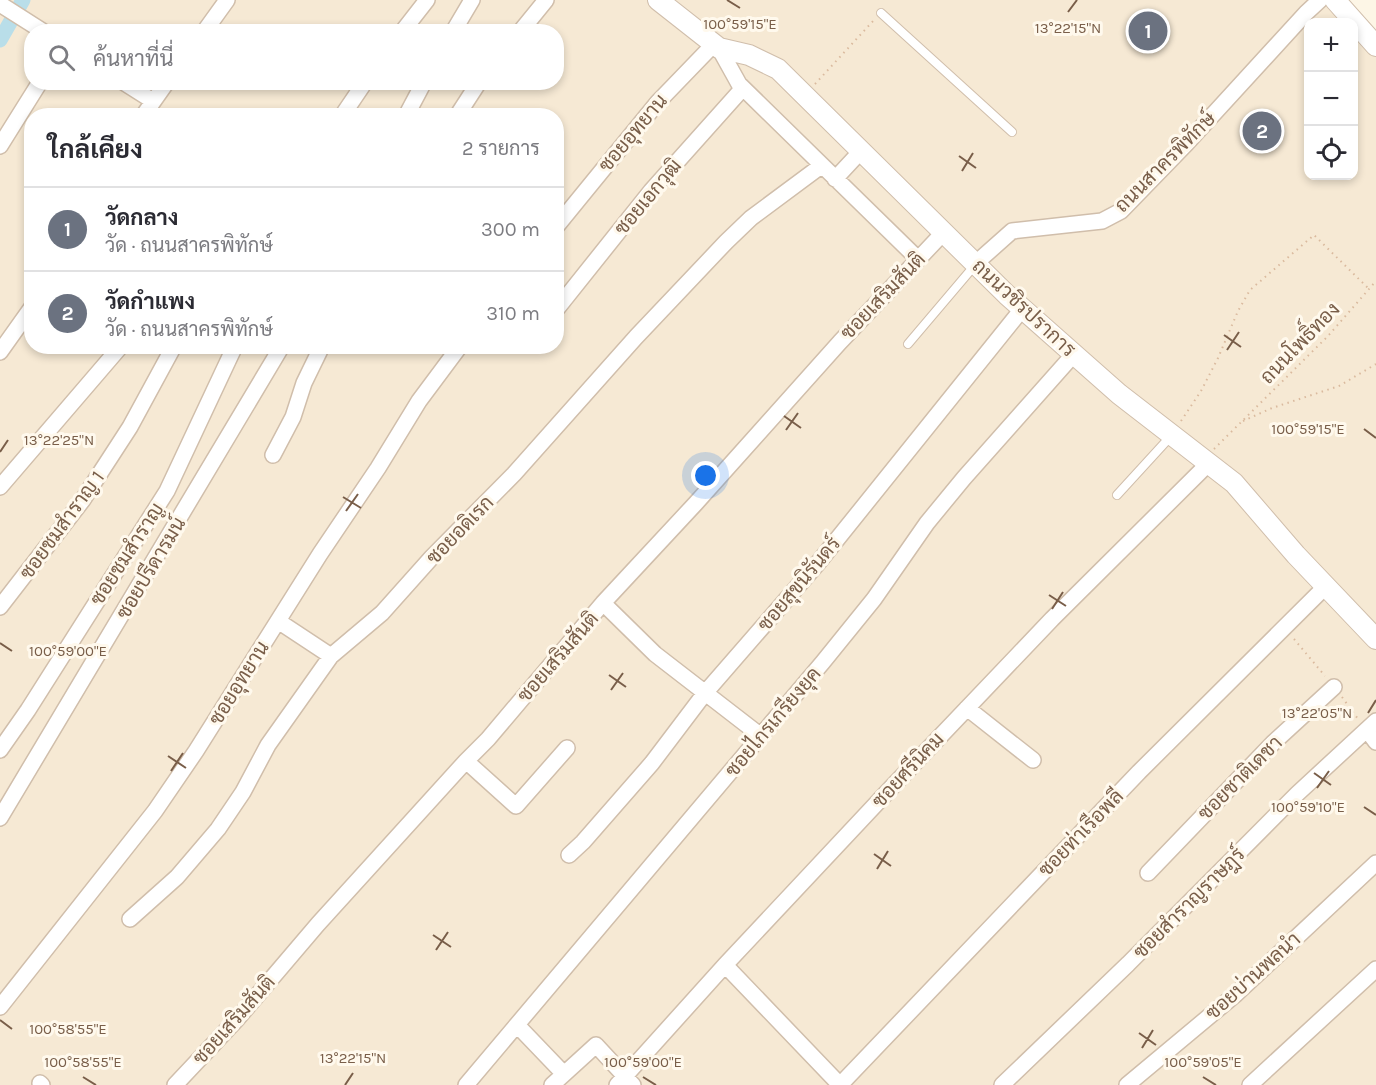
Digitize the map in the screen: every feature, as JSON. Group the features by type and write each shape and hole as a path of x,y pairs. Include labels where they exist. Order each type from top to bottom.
{"street":[{"path":"210,24 227,0"},
{"path":"408,24 427,0"},
{"path":"458,24 472,0"},
{"path":"526,24 546,0"},
{"name":"ถนนวชิรปราการ","path":"658,0 716,46 749,55 778,69 1023,308 1119,394 1234,483 1296,555 1376,639"},
{"name":"ถนนสาครพิทักษ์","path":"976,263 1012,231 1102,221 1121,211 1320,0"},
{"path":"1335,0 1376,46"},
{"path":"0,4 32,24"},
{"path":"716,46 743,88 918,259"},
{"name":"ซอยอุทยาน","path":"564,217 658,102 716,46"},
{"name":"ซอยเอกวุฒิ","path":"564,300 651,191 743,88"},
{"path":"0,146 35,90"},
{"path":"136,90 153,101"},
{"path":"148,108 161,90"},
{"path":"347,108 360,90"},
{"path":"410,108 419,90"},
{"path":"463,108 474,90"},
{"path":"835,179 861,151"},
{"name":"ซอยอดิเรก","path":"130,918 177,877 218,829 243,792 268,745 331,656 382,613 432,557 514,474 636,337 726,242 751,218 821,166"},
{"name":"ซอยเสริมสันติ","path":"175,1085 238,1018 318,924 466,760 488,739 603,603 840,342 944,232"},
{"name":"ซอยสุขนิรันดร์","path":"569,855 652,763 705,693 818,563 1023,308"},
{"path":"0,352 24,318"},
{"path":"0,487 114,354"},
{"name":"ซอยชมสำราญ 1","path":"0,608 88,491 130,427 170,354"},
{"name":"ซอยชมสำราญ","path":"0,750 28,710 166,491 231,354"},
{"name":"ซอยปรีดารมน์","path":"0,818 277,354"},
{"path":"273,455 293,417 304,383 318,354"},
{"name":"ซอยอุทยาน","path":"0,1007 155,811 378,468 419,401 454,354"},
{"name":"ซอยไกรเกรียงยุค","path":"466,1085 874,599 927,524 964,478 1074,354"},
{"name":"ซอยศรีนิคม","path":"625,1082 725,965 967,708 1206,461"},
{"name":"ซอยท่าเรือพลี","path":"840,1085 1139,772 1326,586"},
{"path":"603,603 656,654 761,736"},
{"path":"278,621 331,656"},
{"name":"ซอยชาติเดชา","path":"1148,873 1273,743 1334,687"},
{"path":"967,708 1033,760"},
{"name":"ซอยสำราญราษฎร์","path":"1002,1085 1128,964 1297,794 1373,731"},
{"path":"466,760 516,806 567,748"},
{"name":"ซอยบ่านพลนำ","path":"1127,1085 1236,994 1376,863"},
{"path":"725,965 840,1085"},
{"path":"1250,1085 1376,969"},
{"path":"517,1025 564,1074"},
{"path":"552,1085 596,1045 625,1082"}],"lane":[{"path":"881,13 1012,132"},
{"path":"908,344 976,263"},
{"path":"1117,495 1172,435"}],"path":[{"path":"805,95 881,13"},
{"path":"1172,435 1202,391 1238,311 1250,290 1314,235 1369,289"},
{"name":"ถนนโพธิ์ทอง","path":"1206,461 1241,422 1328,336 1376,281"},
{"name":"ถนนโพธิ์ทอง","path":"1241,422 1272,408 1339,386 1376,364"}],"shaded area":[{"path":"0,0 1324,0 1340,18 1304,18 1304,180 1358,180 1358,37 1376,57 1376,1085 0,1085"}],"waterway":[{"path":"0,40 23,0"}],"place":[{"name":"วัดกลาง","path":"1148,31"},
{"name":"วัดกำแพง","path":"1262,131"}]}
